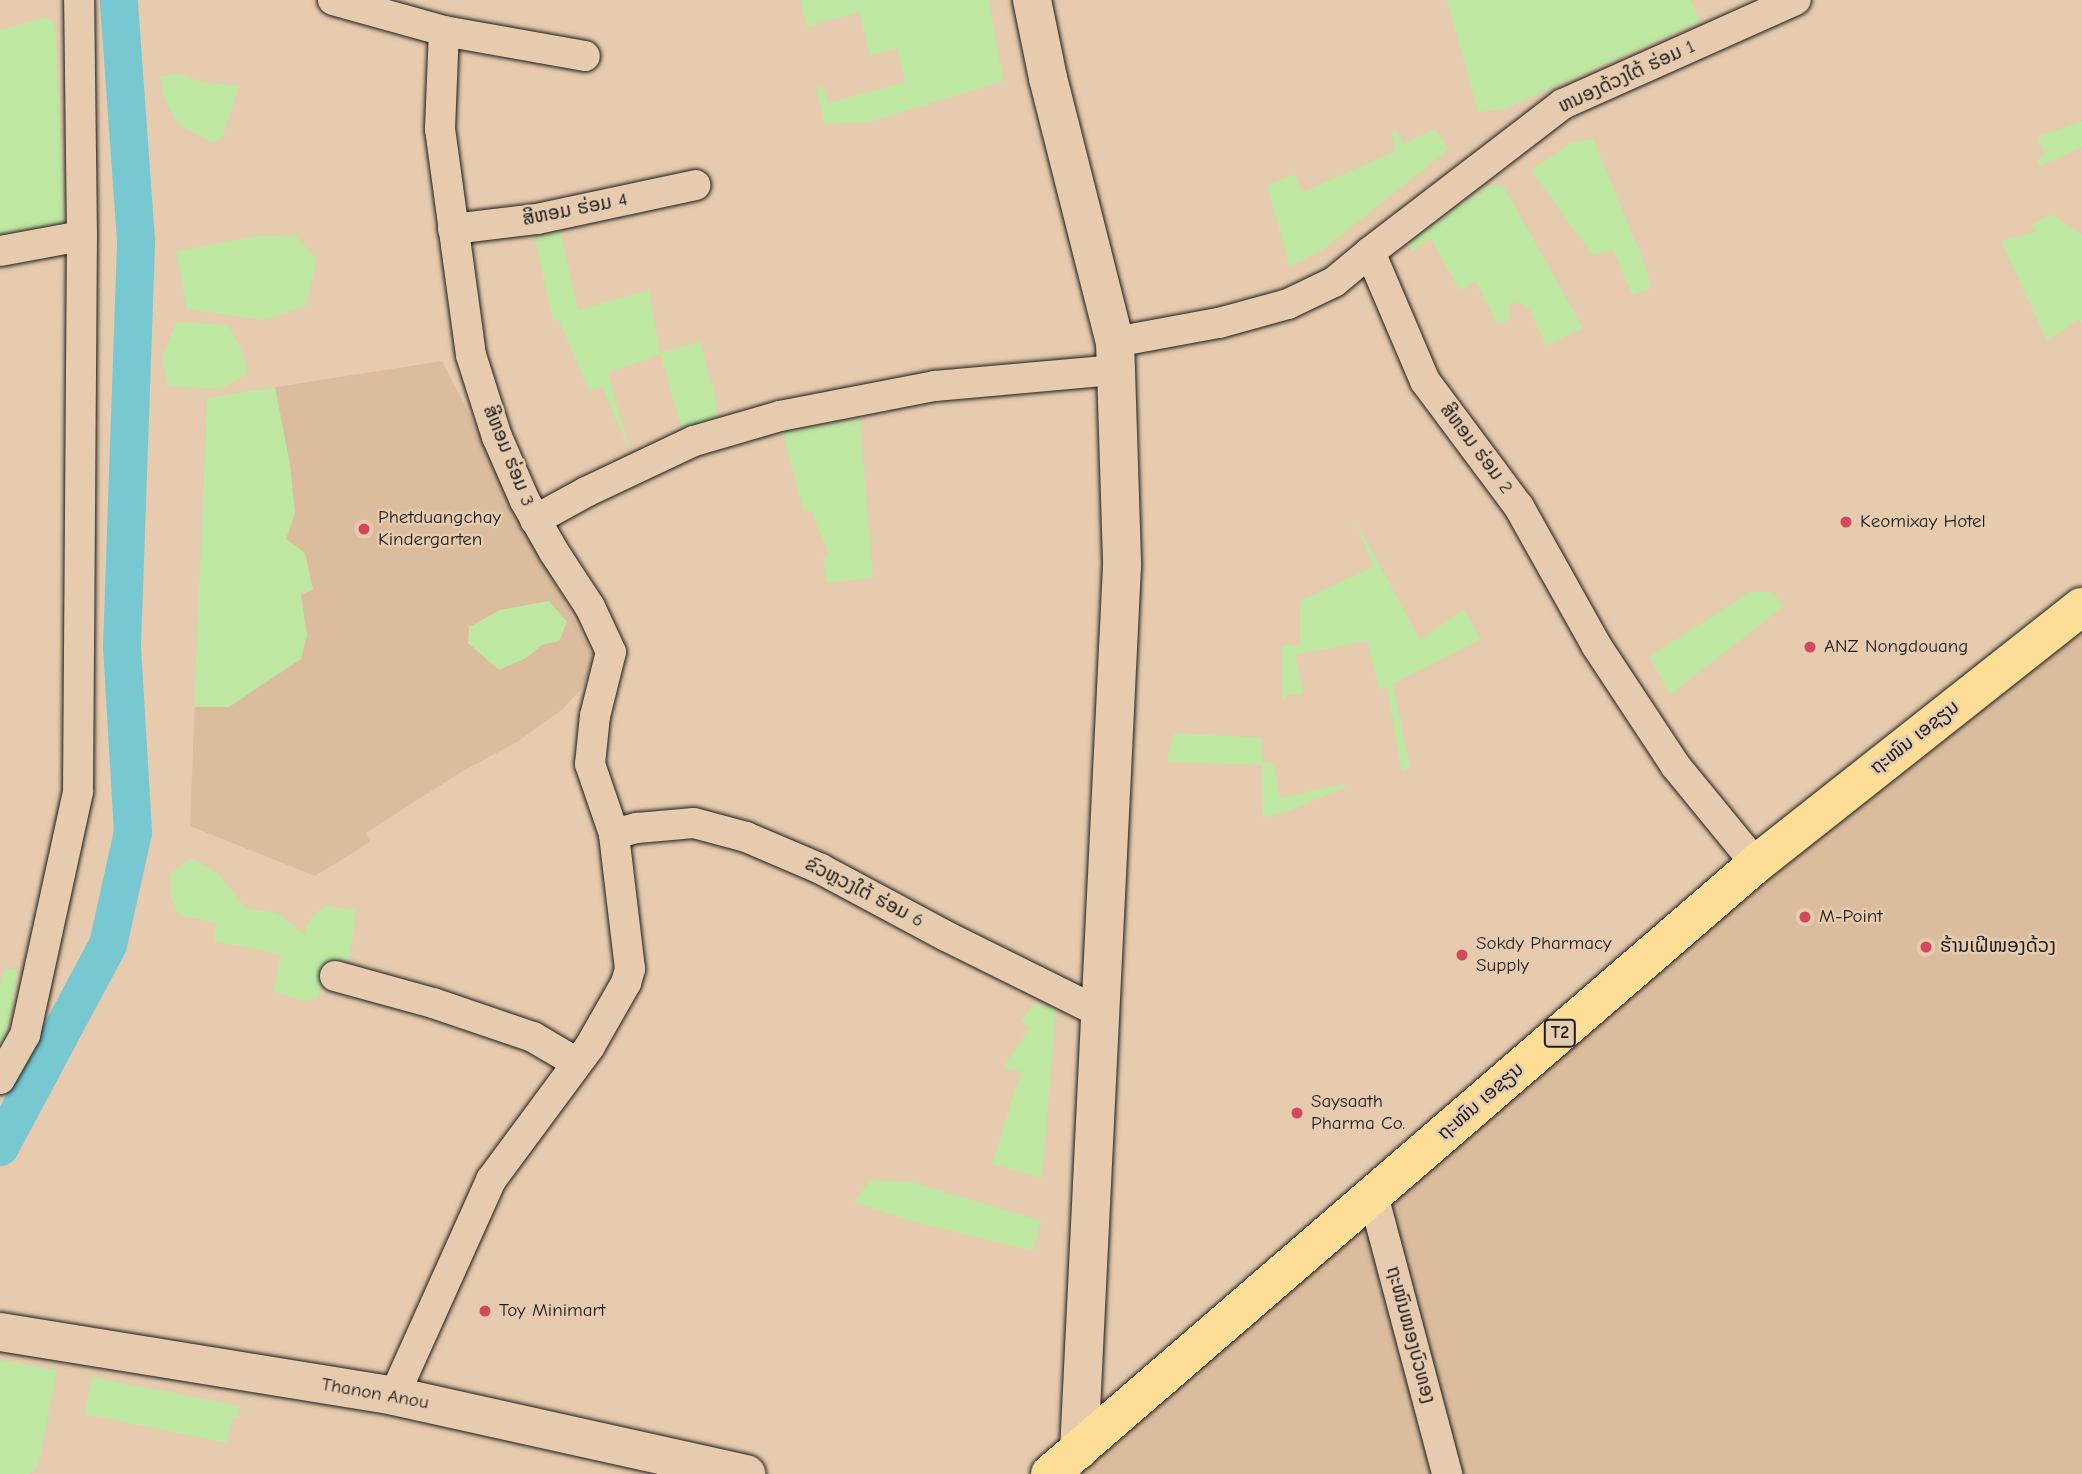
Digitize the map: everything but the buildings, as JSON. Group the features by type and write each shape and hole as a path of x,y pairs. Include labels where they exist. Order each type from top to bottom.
{"main road":[{"name":"ຖະໜົນ ເອຊຽນ","path":"1050,1474 1756,864 2082,607"}],"street":[{"path":"0,1079 25,1035 78,791 82,236 79,0"},
{"path":"333,0 444,31 585,56"},
{"path":"1032,0 1048,78 1115,356 1122,566 1079,1450"},
{"name":"ຫນອງດ້ວງໃຕ້ ຮ່ອມ 1","path":"1370,252 1563,104 1796,0"},
{"name":"ສີຫອມ ຮ່ອມ 3","path":"444,31 440,129 471,355 497,437 535,520 586,492 694,441 780,416 935,386 1115,356"},
{"name":"ສີຫອມ ຮ່ອມ 4","path":"453,229 537,219 695,185"},
{"path":"0,251 82,236"},
{"path":"1115,356 1288,304 1334,282 1370,252"},
{"name":"ສີຫອມ ຮ່ອມ 2","path":"1370,252 1425,381 1519,507 1596,645 1675,765 1756,864"},
{"path":"394,1396 491,1180 577,1063 626,983 630,969 614,834 590,764 595,716 611,652 590,607 535,520"},
{"name":"ຂົວຫຼວງໃຕ້ ຮ່ອມ 6","path":"614,834 637,828 694,823 746,837 821,869 946,936 1101,1013"},
{"path":"335,976 433,1003 533,1037 577,1063"},
{"name":"ຖະໜົນໜອງບົວທອງ","path":"1373,1195 1447,1474"},
{"name":"Thanon Anou","path":"0,1332 394,1396 746,1474"}],"shaded area":[{"name":"Phetduangchay Kindergarten","path":"442,361 594,659 582,688 563,709 517,742 461,772 366,833 370,842 315,876 190,826 207,398"},
{"path":"2082,607 2082,1474 1050,1474"}],"green space":[{"path":"800,0 989,0 1003,81 870,122 825,124 816,88 823,86 828,103 906,82 896,48 870,56 859,12 807,27"},
{"path":"1447,0 1691,0 1700,22 1504,109 1478,112"},
{"path":"45,17 55,23 65,219 56,227 0,237 0,30"},
{"path":"181,74 200,82 239,86 222,138 212,142 180,126 174,118 163,95 160,76"},
{"path":"2082,121 2082,147 2040,166 2037,161 2045,154 2037,137"},
{"path":"1435,129 1449,149 1322,250 1290,267 1267,186 1294,174 1303,192 1396,151 1391,133 1397,131 1403,144"},
{"path":"1593,139 1644,262 1652,288 1632,295 1613,250 1593,256 1531,170 1572,142"},
{"path":"1502,184 1583,328 1546,346 1530,310 1519,302 1509,306 1510,319 1498,325 1475,281 1460,291 1430,238 1412,252 1408,244 1485,187"},
{"path":"2051,214 2082,235 2082,323 2078,319 2047,341 2001,241 2036,231 2031,225"},
{"path":"560,229 578,310 649,290 660,353 700,342 715,395 718,422 683,433 660,354 608,373 631,454 602,387 589,391 559,320 553,321 535,239"},
{"path":"295,235 317,260 306,306 263,320 187,309 176,251 259,236"},
{"path":"177,322 228,325 243,353 248,373 221,389 167,386 162,356"},
{"path":"275,387 290,464 295,514 286,539 305,553 313,589 301,595 307,635 301,659 229,707 194,707 207,398"},
{"path":"860,420 873,578 826,583 823,558 829,555 811,510 804,512 782,431"},
{"path":"1355,520 1420,640 1464,610 1481,639 1393,684 1410,768 1402,772 1387,688 1379,689 1367,641 1295,655 1304,694 1286,695 1282,701 1282,645 1300,645 1300,601 1373,567"},
{"path":"1750,592 1771,592 1784,606 1670,695 1649,657"},
{"path":"549,601 567,622 559,641 542,645 526,658 499,670 468,643 469,627 500,610"},
{"path":"1174,733 1262,738 1262,761 1274,765 1280,798 1344,784 1346,787 1291,810 1263,818 1262,765 1167,762"},
{"path":"191,858 218,873 245,908 277,913 304,934 308,922 324,906 356,910 350,958 325,968 318,999 300,1000 273,991 281,954 214,941 216,923 179,915 171,898 170,874"},
{"path":"4,969 18,969 11,1017 0,1051 0,985"},
{"path":"1034,1004 1056,1008 1042,1178 992,1164 1021,1071 1003,1068 1029,1028 1021,1021"},
{"path":"870,1180 911,1182 1041,1221 1033,1251 910,1221 854,1202"},
{"path":"0,1360 57,1370 38,1467 29,1474 0,1474"},
{"path":"92,1377 240,1406 238,1418 232,1418 227,1443 84,1414"}],"waterway":[{"path":"0,1147 108,945 133,832 122,646 136,240 119,0"}],"place":[{"name":"Keomixay Hotel","path":"1846,522"},
{"name":"Phetduangchay Kindergarten","path":"364,529"},
{"name":"ANZ Nongdouang","path":"1810,647"},
{"name":"M-Point","path":"1805,917"},
{"name":"ຮ້ານເຝີໜອງດ້ວງ","path":"1926,947"},
{"name":"Sokdy Pharmacy Supply","path":"1462,955"},
{"name":"Saysaath Pharma Co.","path":"1297,1113"},
{"name":"Toy Minimart","path":"485,1311"}]}
